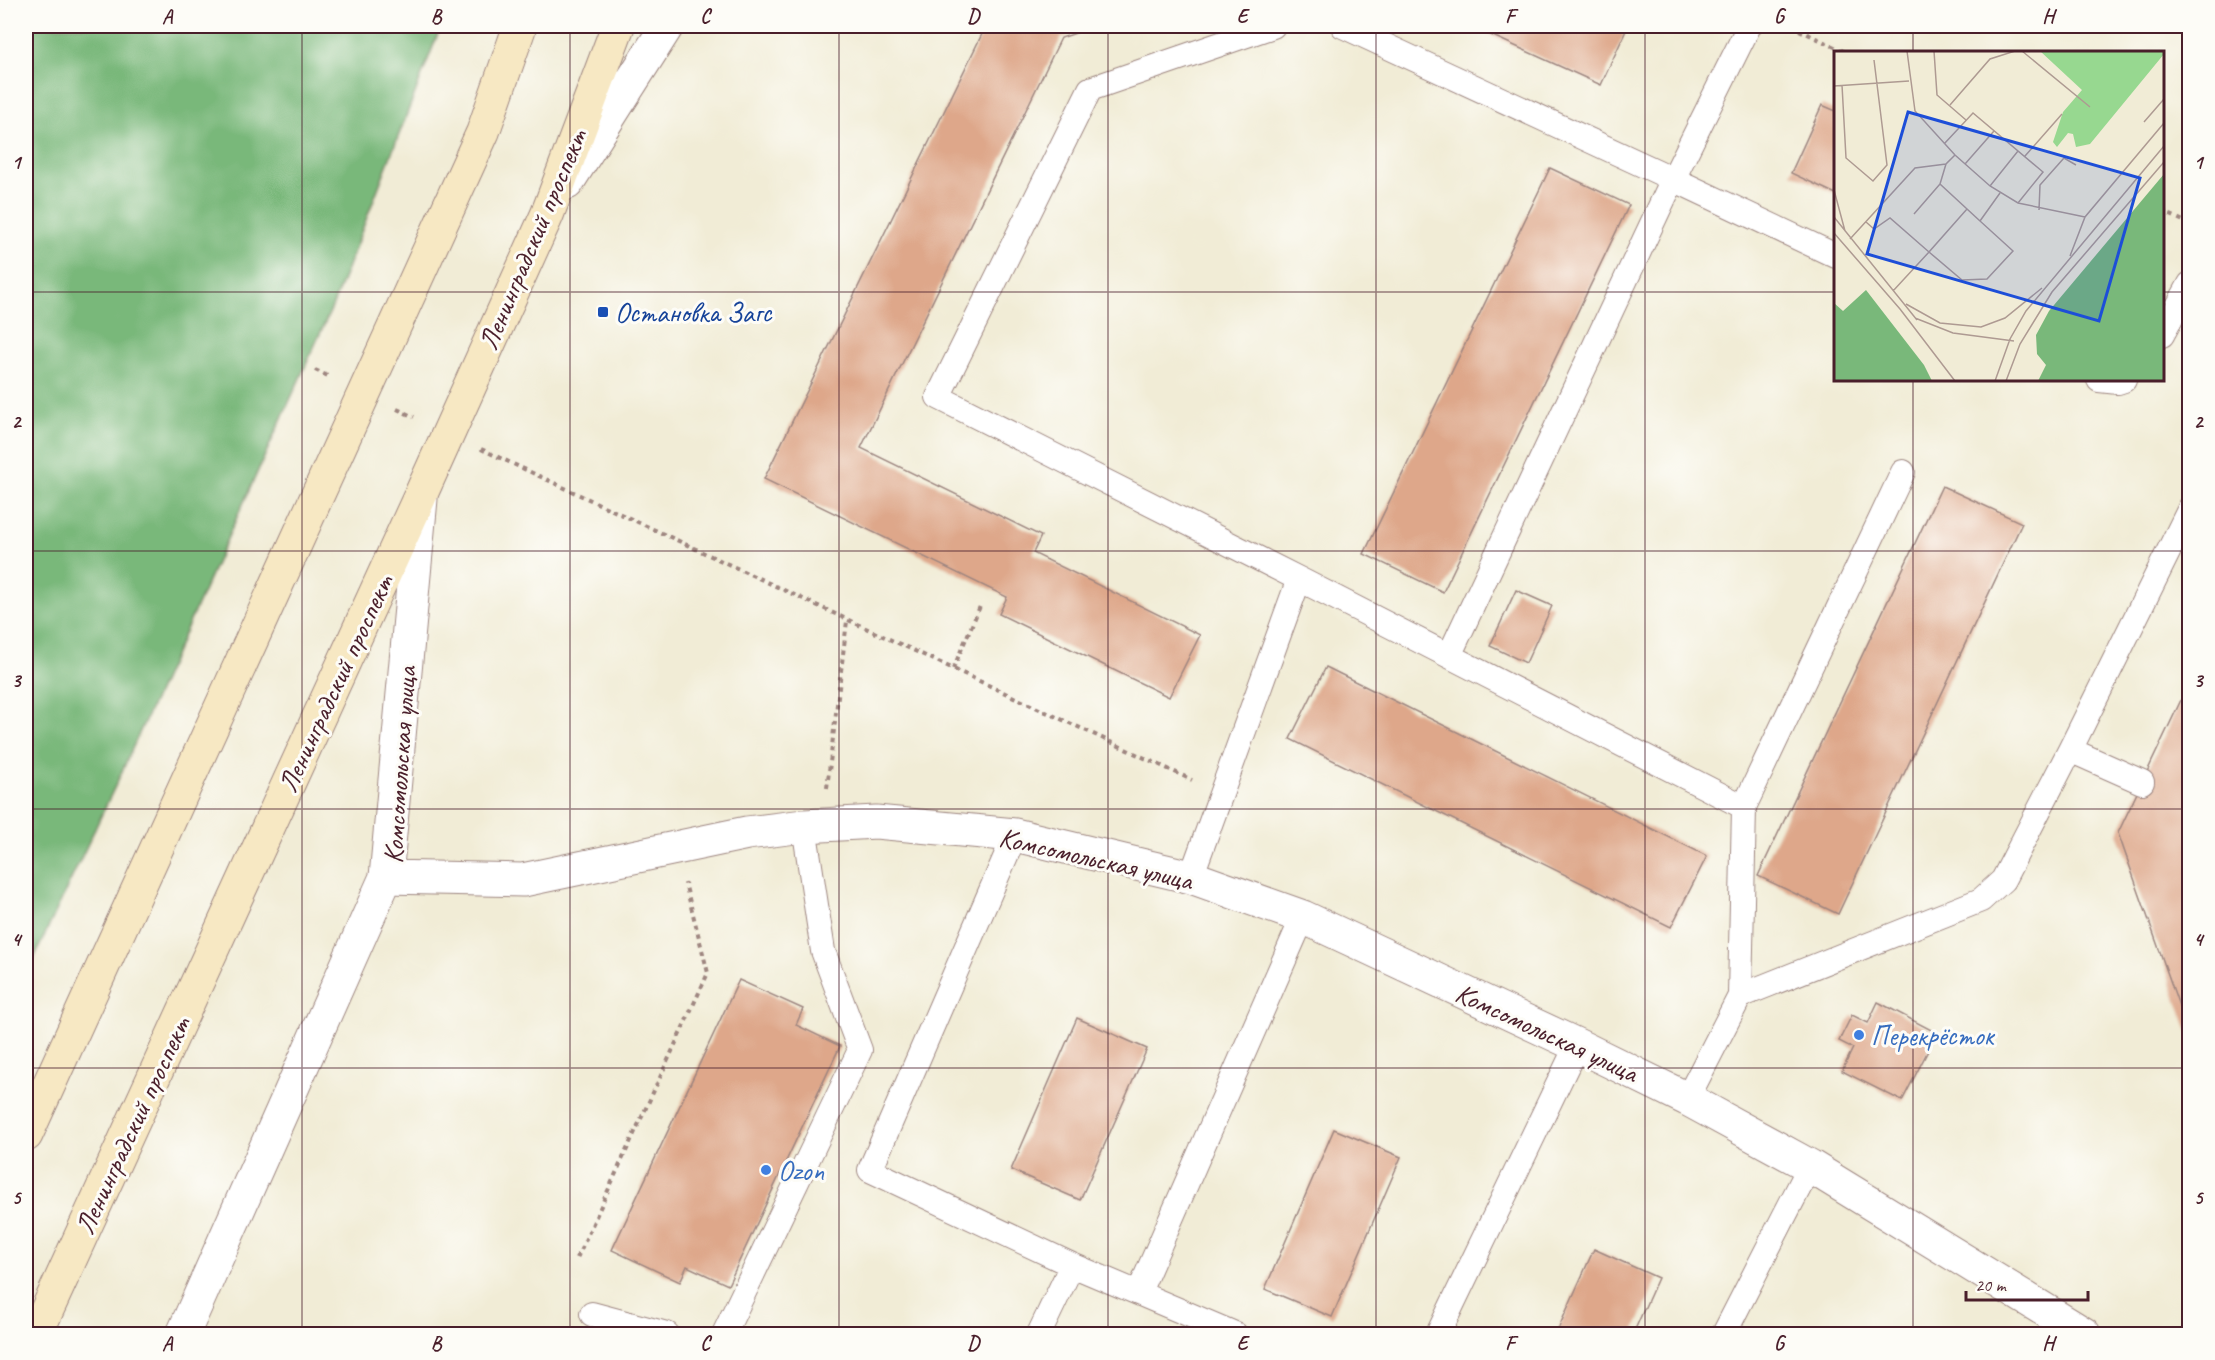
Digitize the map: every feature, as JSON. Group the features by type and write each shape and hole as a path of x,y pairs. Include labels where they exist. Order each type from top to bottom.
{"main road":[{"path":"26,1135 483,132 520,26"},
{"name":"Ленинградский проспект","path":"36,1335 547,215 618,26"}],"street":[{"path":"547,215 667,26"},
{"name":"Комсомольская улица","path":"421,494 387,877 523,880 747,833 813,825 876,822 1015,835 1191,877 1303,917 1687,1099 1810,1166 2084,1335"},
{"path":"183,1335 387,877"}],"lane":[{"path":"1272,26 1090,89 938,397 1744,807"},
{"path":"1343,26 1834,254"},
{"path":"1449,656 1673,179 1749,26"},
{"path":"2164,333 2190,284"},
{"path":"1687,1099 1740,996 1744,807 1903,472"},
{"path":"1740,996 1981,900 2003,880 2190,508"},
{"path":"1191,877 1299,579"},
{"path":"2070,750 2142,782"},
{"path":"724,1335 860,1050 823,951 813,825"},
{"path":"1015,835 870,1170 1072,1265 1140,1292 1236,1335"},
{"path":"1140,1292 1303,917"},
{"path":"1438,1335 1577,1045"},
{"path":"1724,1335 1810,1166"},
{"path":"1039,1335 1072,1265"},
{"path":"592,1314 667,1335"}],"path":[{"path":"1791,26 1843,51"},
{"path":"2164,211 2190,224"},
{"path":"612,511 1221,794"},
{"path":"953,669 981,604"},
{"path":"813,825 847,621"},
{"path":"577,1258 708,973 676,848"}],"green space":[{"path":"26,26 441,26 333,305 119,778 26,975"}],"building":[{"path":"986,26 1096,26 1061,38 861,448 1041,536 1033,553 1200,635 1169,697 999,614 1007,597 764,479"},
{"path":"1471,26 1628,26 1601,85"},
{"path":"1822,105 1834,110 1834,193 1791,173"},
{"path":"1550,168 1629,205 1443,592 1364,554"},
{"path":"1942,486 2022,523 1838,914 1758,876"},
{"path":"1516,590 1552,606 1526,663 1490,646"},
{"path":"1326,667 1707,856 1671,927 1290,739"},
{"path":"2190,681 2190,1034 2189,1034 2118,833"},
{"path":"739,980 803,1009 796,1025 840,1046 728,1285 687,1266 680,1282 612,1250"},
{"path":"1878,1002 1937,1033 1902,1101 1842,1071 1853,1048 1839,1041 1852,1015 1868,1023"},
{"path":"1077,1018 1147,1049 1080,1200 1011,1170"},
{"path":"1334,1129 1401,1157 1332,1317 1265,1289"},
{"path":"1594,1249 1658,1278 1633,1334 1556,1334"}],"place":[{"name":"Остановка Загс","path":"603,312"},
{"name":"Перекрёсток","path":"1859,1035"},
{"name":"Ozon","path":"766,1170"}]}
